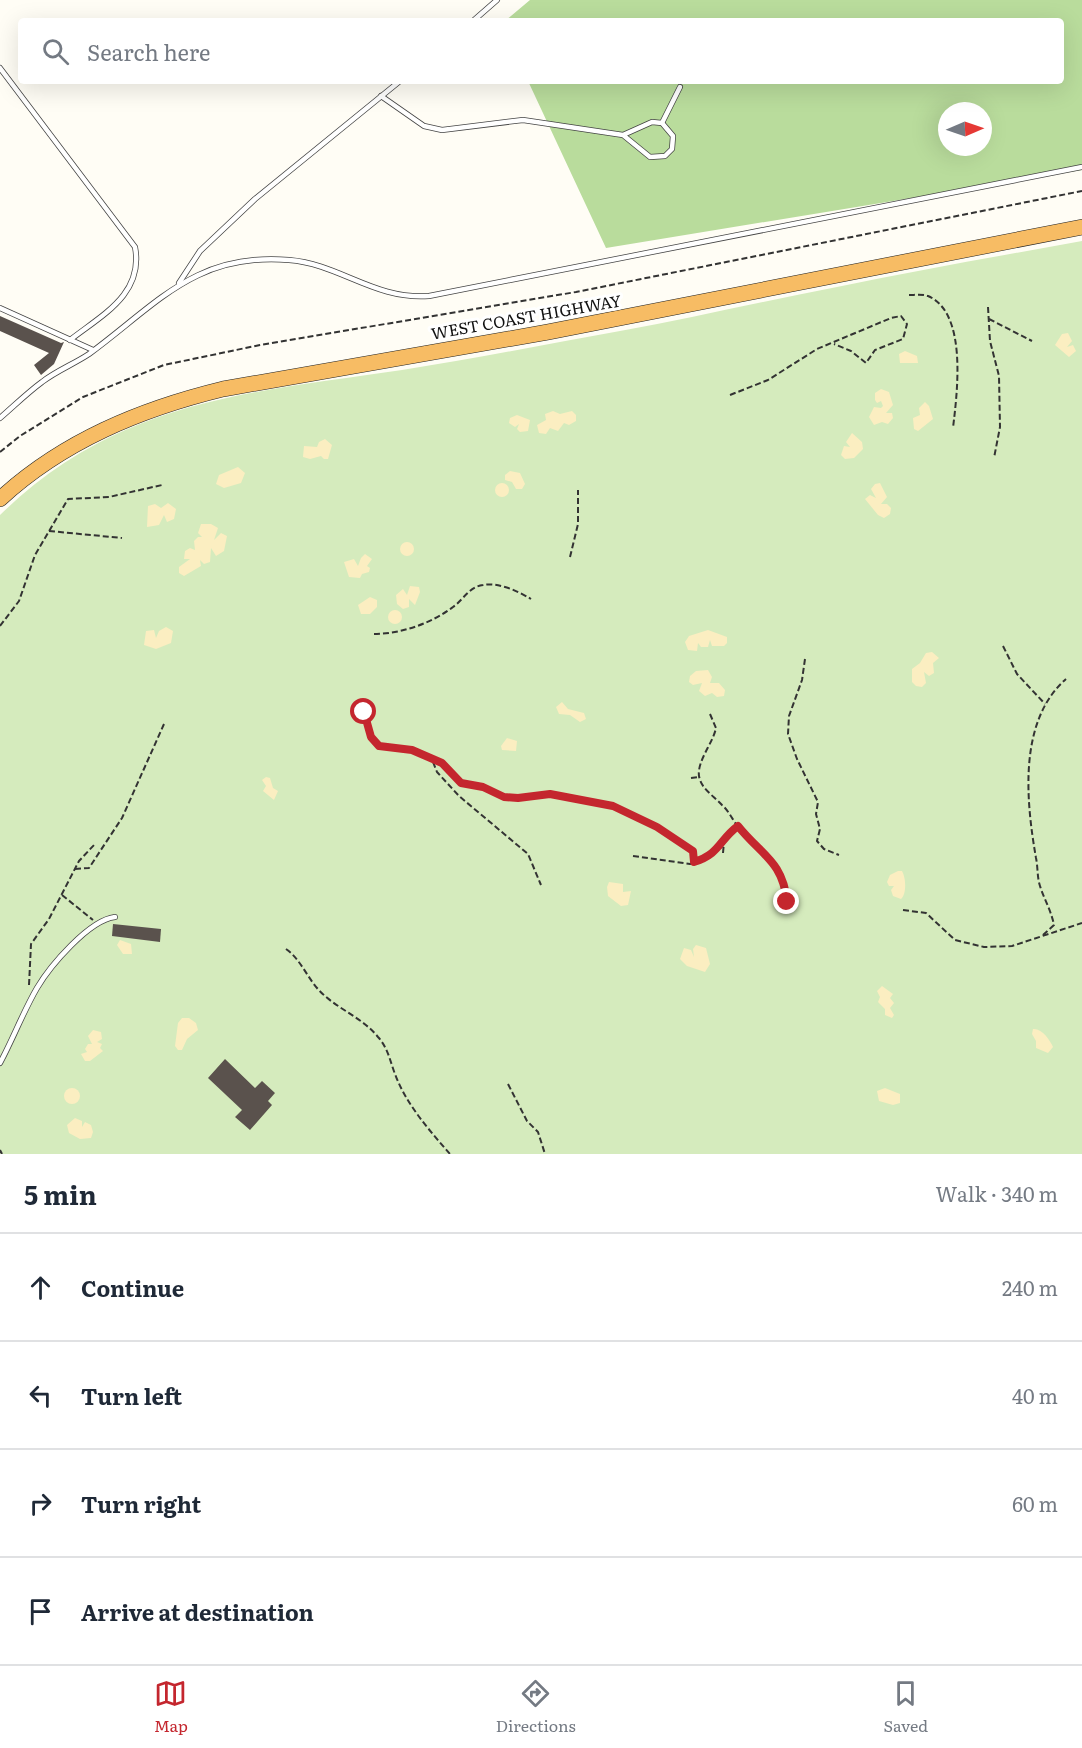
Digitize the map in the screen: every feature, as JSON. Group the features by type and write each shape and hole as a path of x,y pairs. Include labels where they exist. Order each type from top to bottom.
{"highway":[{"name":"WEST COAST HIGHWAY","path":"0,499 18,483 74,445 148,409 184,398 223,389 603,321 1082,226"}],"lane":[{"path":"476,18 497,0"},
{"path":"0,68 135,247 138,261 135,279 124,298 70,340"},
{"path":"179,283 200,251 255,199 396,84"},
{"path":"662,123 680,87"},
{"path":"381,96 424,126 442,130 523,120 623,135 650,157 665,156 672,149 673,136 662,123 652,122 623,135"},
{"path":"0,418 43,381 93,350 179,283 207,270 239,261 288,260 314,264 362,285 393,294 410,297 429,296 1082,167"},
{"path":"0,308 93,350"},
{"path":"0,1064 39,984 79,938 98,923 115,917"}],"path":[{"path":"0,452 20,436 83,398 165,365 260,345 576,292 1082,190"},
{"path":"909,295 929,297 946,312 952,322 956,345 957,386 953,428"},
{"path":"988,307 990,341 999,376 1000,427 994,458"},
{"path":"730,395 765,381 817,349 834,344 894,316 903,317 907,324 903,339 875,350 866,363 851,351 834,344"},
{"path":"989,319 1032,341"},
{"path":"0,626 19,601 30,566 68,499 96,499 162,485"},
{"path":"570,557 578,524 578,490"},
{"path":"49,531 122,538"},
{"path":"374,634 389,633 419,625 445,612 469,591 484,584 505,586 531,599"},
{"path":"1003,646 1017,675 1045,704"},
{"path":"804,660 803,675 790,711 788,734 818,802 816,814 820,829 817,841 824,849 839,855"},
{"path":"1043,935 1054,925 1050,906 1040,885 1029,797 1032,747 1045,704 1054,689 1066,679"},
{"path":"710,714 716,725 715,732 700,768 700,777 705,788 728,811 738,826 779,871 784,882 787,902"},
{"path":"364,717 376,745 407,748 446,766 461,783 483,787 504,797 518,798 550,794 613,806 673,837 693,851 694,862"},
{"path":"75,869 89,868 109,840 164,724"},
{"path":"432,761 437,772 459,796 528,854 541,885"},
{"path":"691,778 700,777"},
{"path":"633,856 654,857 680,863 694,862 710,856 723,846 730,833 738,826"},
{"path":"28,993 31,944 49,919 75,869 94,845"},
{"path":"723,846 723,853"},
{"path":"62,895 98,923"},
{"path":"903,910 926,913 955,940 984,947 1012,946 1082,923"},
{"path":"286,949 294,955 318,989 364,1022 379,1038 389,1055 395,1075 405,1094 422,1121 450,1154"},
{"path":"508,1084 525,1122 538,1132 546,1154"}],"green space":[{"path":"530,0 1082,0 1082,170 606,248 529,84 1064,84 1064,18 509,18"},
{"path":"1082,241 1082,1154 0,1154 0,515 45,477 91,447 138,425 187,408 238,396 402,370 647,326 898,275"}],"sand":[{"path":"1068,333 1072,341 1067,347 1073,345 1076,351 1069,357 1055,345 1062,334"},
{"path":"905,351 917,356 918,363 900,363 899,354"},
{"path":"881,389 889,392 893,405 886,413 892,413 893,418 888,424 882,422 874,425 869,417 874,407 883,406 881,401 877,403 875,400 875,393"},
{"path":"925,402 929,406 933,419 918,431 914,429 913,418 920,415 919,408"},
{"path":"553,411 560,414 572,411 576,415 576,421 569,425 564,423 558,431 550,428 546,434 539,433 537,425 546,420 545,414"},
{"path":"517,415 530,420 528,431 520,432 517,429 519,424 515,427 509,423 510,418"},
{"path":"852,433 862,442 863,449 854,458 845,459 841,455 844,446 850,447 846,442"},
{"path":"325,439 332,445 328,459 321,456 310,459 303,457 304,446 317,447 319,442"},
{"path":"238,467 245,473 241,483 224,488 216,484 219,475"},
{"path":"510,471 520,473 525,484 522,489 516,489 512,482 505,480 505,475"},
{"path":"499,483 505,483 509,490 505,497 499,497 495,493 495,487"},
{"path":"880,483 887,497 881,504 887,504 891,508 890,514 884,518 878,515 865,499 870,495 876,498 871,489 875,484"},
{"path":"168,503 176,509 174,519 167,522 164,515 159,525 147,527 148,506 155,504 161,508"},
{"path":"201,524 211,524 218,528 214,540 221,533 227,536 224,551 216,556 211,548 210,562 204,564 200,560 201,566 184,576 179,573 179,567 190,559 184,559 185,551 190,548 195,550 194,541 202,537 198,533"},
{"path":"404,542 410,542 414,549 410,556 404,556 400,552 400,546"},
{"path":"365,554 372,559 367,566 370,568 369,572 362,574 360,578 349,577 344,562 354,559 358,566"},
{"path":"410,586 419,587 420,592 415,605 409,599 409,607 403,609 397,604 396,595 403,589 407,595"},
{"path":"370,597 377,600 377,607 370,614 361,614 358,605"},
{"path":"395,610 400,612 402,617 400,622 395,624 390,622 388,617 390,612"},
{"path":"166,627 173,631 171,643 156,649 144,645 146,631 154,630 156,638 159,631"},
{"path":"708,630 727,637 727,643 724,646 712,646 710,640 708,647 701,647 698,643 697,651 688,650 685,642 689,636"},
{"path":"932,652 939,658 933,663 934,673 929,676 924,672 926,683 922,687 916,686 912,682 912,669 920,663 926,653"},
{"path":"708,670 712,677 710,683 719,683 725,690 724,696 717,697 712,693 705,696 699,691 702,683 693,685 689,682 690,676 696,671"},
{"path":"562,702 568,709 584,713 586,719 580,722 570,715 559,714 556,707"},
{"path":"507,738 517,741 516,751 502,750 501,746"},
{"path":"266,777 270,778 273,788 278,791 274,800 263,791 266,786 262,780"},
{"path":"902,871 905,882 905,890 901,899 893,896 891,890 894,886 889,886 887,882 890,875"},
{"path":"609,882 623,884 623,892 631,891 628,905 621,906 608,896"},
{"path":"120,940 131,944 132,954 123,954 117,945"},
{"path":"696,945 706,948 710,964 705,972 687,966 680,959 684,948 691,950 694,957 693,949"},
{"path":"882,986 893,994 890,998 894,1003 890,1008 894,1015 892,1018 885,1015 885,1009 878,1002 880,997 877,991"},
{"path":"182,1018 189,1018 196,1023 198,1030 187,1039 182,1050 178,1050 175,1046 178,1023"},
{"path":"1033,1029 1042,1032 1050,1041 1053,1047 1048,1053 1036,1048"},
{"path":"93,1030 101,1032 102,1039 97,1042 102,1044 100,1048 103,1051 90,1061 85,1061 81,1054 87,1052 85,1049 88,1044 92,1044 88,1036"},
{"path":"69,1088 75,1088 80,1096 78,1102 69,1104 64,1099 64,1093"},
{"path":"885,1088 900,1094 900,1103 893,1105 879,1101 877,1091"},
{"path":"75,1118 82,1121 82,1127 85,1122 91,1125 93,1132 91,1138 80,1139 69,1133 67,1125"}],"building":[{"path":"0,316 61,343 64,342 54,364 41,375 34,365 49,353 0,331"},
{"path":"113,924 161,929 160,942 112,936"},
{"path":"225,1059 255,1088 262,1081 275,1093 268,1101 272,1105 250,1130 235,1117 242,1110 208,1078"}],"route":[{"path":"364,712 365,722 376,745 412,750 432,761 442,763 464,785 483,787 504,797 518,798 550,794 619,808 657,827 693,851 694,862 710,856 723,846 730,833 738,826 779,871 784,882 787,902"}]}
